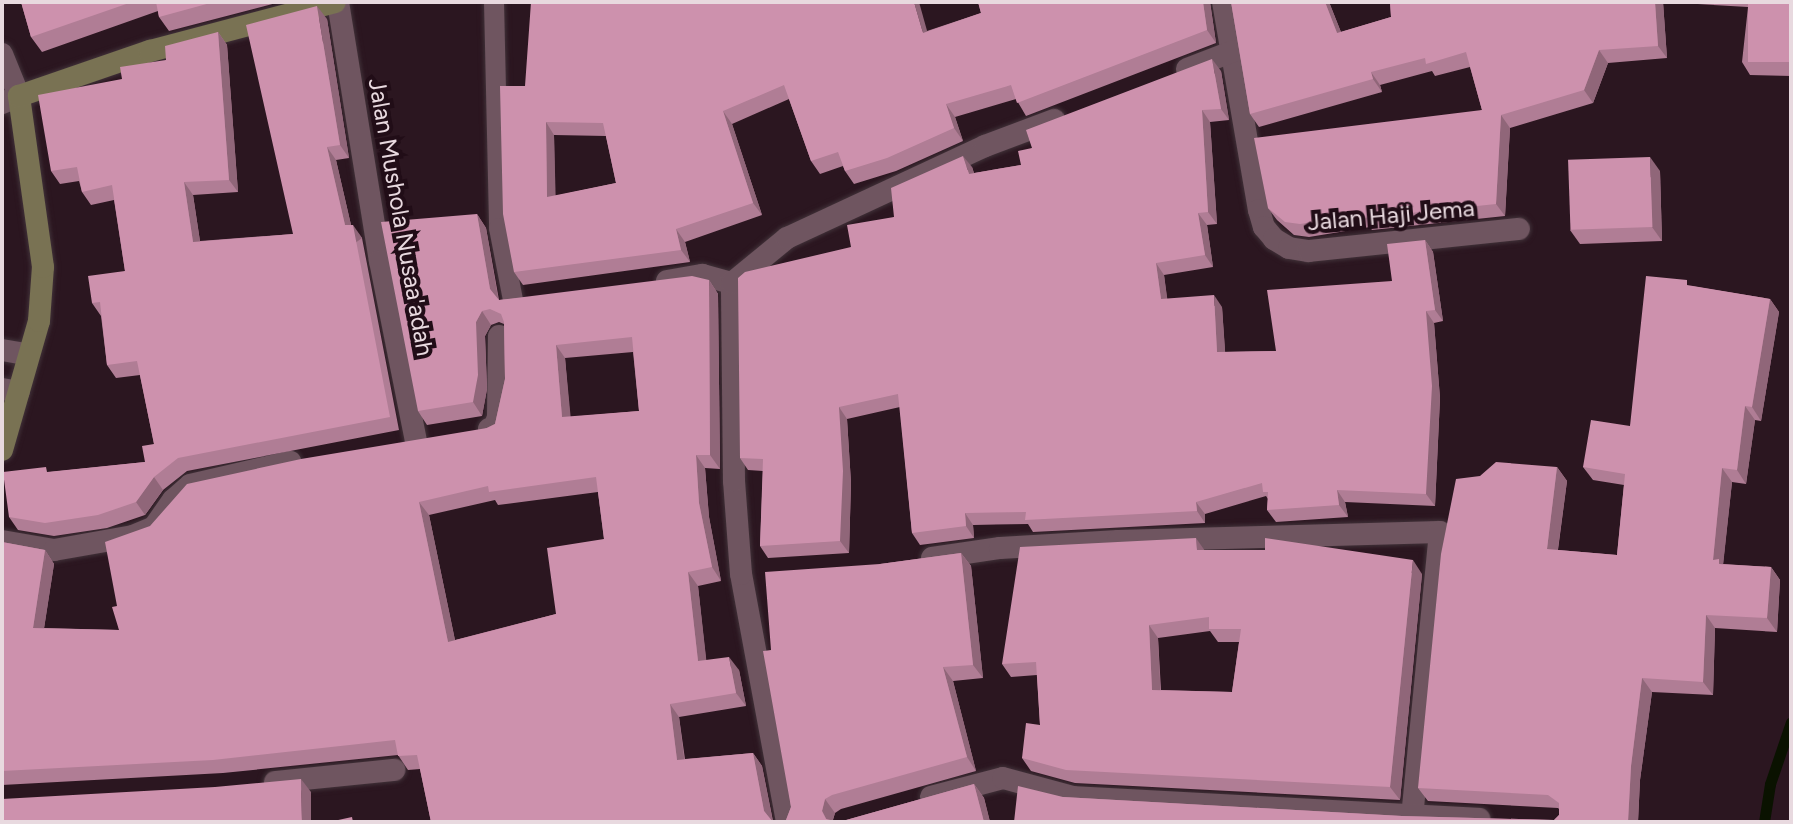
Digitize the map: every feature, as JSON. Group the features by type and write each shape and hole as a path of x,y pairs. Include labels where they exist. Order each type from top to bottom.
{"main road":[{"path":"2,450 13,352 39,321 43,267 10,100 150,51 336,2"}],"street":[{"name":"Jalan Mushola Nusaa'adah","path":"336,2 380,261 424,440 390,446"},
{"name":"Jalan Haji Jema","path":"1223,2 1234,51 1259,210 1264,227 1274,239 1289,248 1309,251 1519,229"},
{"path":"1161,79 1234,51"},
{"path":"2,54 10,100"},
{"path":"732,283 787,238 985,146 1081,110"},
{"path":"642,284 702,275 732,283"},
{"path":"732,283 734,468 741,574 787,822"},
{"path":"513,300 537,297"},
{"path":"462,433 494,428 498,417 499,336"},
{"path":"2,541 54,550 133,536 154,527 173,500 190,485 308,459"},
{"path":"916,560 1000,548 1132,540 1440,532 1412,816"},
{"path":"741,574 770,572"},
{"path":"255,784 394,770"},
{"path":"903,805 1003,778 1073,797 1506,820"}],"lane":[{"path":"494,2 499,228 513,300"}],"building":[{"path":"21,2 132,2 31,37"},
{"path":"156,2 214,2 159,17"},
{"path":"531,2 914,2 923,33 981,13 978,2 1203,2 1207,30 1017,103 1011,85 946,104 954,128 887,158 845,171 838,152 811,161 784,85 723,111 753,203 676,229 681,250 514,272 503,214 500,86 525,86","holes":["546,122 603,123 616,183 547,197"]},
{"path":"1231,2 1325,2 1337,33 1391,17 1390,2 1655,2 1658,46 1599,50 1584,90 1501,115 1496,204 1363,218 1363,214 1300,224 1285,222 1268,208 1254,138 1482,110 1466,52 1426,64 1425,58 1371,72 1373,79 1250,114"},
{"path":"1748,2 1791,2 1791,62 1748,62"},
{"path":"317,6 340,145 327,147 345,225 353,225 390,417 178,458 154,477 136,502 98,515 45,523 9,517 3,472 46,467 47,472 145,462 142,446 154,444 137,361 107,365 100,302 92,303 88,276 125,271 112,185 82,192 77,167 51,171 38,95 122,79 120,67 166,60 165,46 218,32 229,180 184,182 193,242 293,234 246,25"},
{"path":"1212,59 1221,109 1202,110 1208,212 1198,213 1205,255 1156,263 1161,299 1214,295 1217,352 1276,351 1267,290 1392,281 1387,244 1425,240 1435,310 1426,311 1432,386 1426,494 1337,490 1339,505 1267,510 1268,492 1263,492 1262,483 1196,502 1197,511 1025,520 1026,512 965,513 966,526 912,533 898,394 839,407 843,471 840,541 760,546 763,459 740,458 738,278 745,272 851,247 847,225 894,217 891,188 963,156 969,174 1021,165 1018,151 1032,148 1026,130"},
{"path":"1650,157 1652,227 1570,230 1568,160"},
{"path":"477,214 490,289 499,300 692,276 709,280 710,455 696,455 699,503 712,567 688,572 698,661 729,657 736,693 670,704 677,760 753,753 764,811 772,821 786,820 791,807 763,651 771,650 765,572 880,564 961,553 973,665 943,667 967,757 832,795 825,799 822,811 826,819 839,822 431,822 417,755 398,756 395,740 213,760 2,771 2,542 45,550 33,628 119,630 112,607 117,606 105,542 150,526 187,484 301,459 487,428 495,424 505,379 504,322 501,314 490,309 482,311 476,322 478,375 473,402 418,411 381,222","holes":["632,337 639,411 562,417 556,345","596,477 604,539 547,548 556,614 448,642 419,502 488,486 489,492"]},
{"path":"1646,276 1687,280 1687,285 1770,299 1752,407 1745,406 1737,470 1722,468 1713,560 1719,559 1719,564 1771,567 1767,618 1706,615 1703,682 1642,678 1631,766 1628,822 1014,822 1018,786 1063,797 1402,816 1554,820 1559,815 1559,803 1548,795 1418,788 1441,554 1456,479 1480,476 1496,462 1557,467 1547,549 1617,555 1625,474 1583,467 1591,420 1630,426"},
{"path":"1196,538 1197,550 1265,550 1265,538 1413,560 1390,787 1066,770 1022,758 1026,723 1040,725 1036,662 1002,664 1020,547","holes":["1209,617 1209,629 1241,629 1232,692 1152,690 1149,625"]},
{"path":"301,779 302,822 2,822 2,799"},
{"path":"974,784 984,822 839,822"},
{"path":"352,817 353,822 329,822"}],"waterway":[{"path":"1764,822 1770,784 1791,722"}]}
